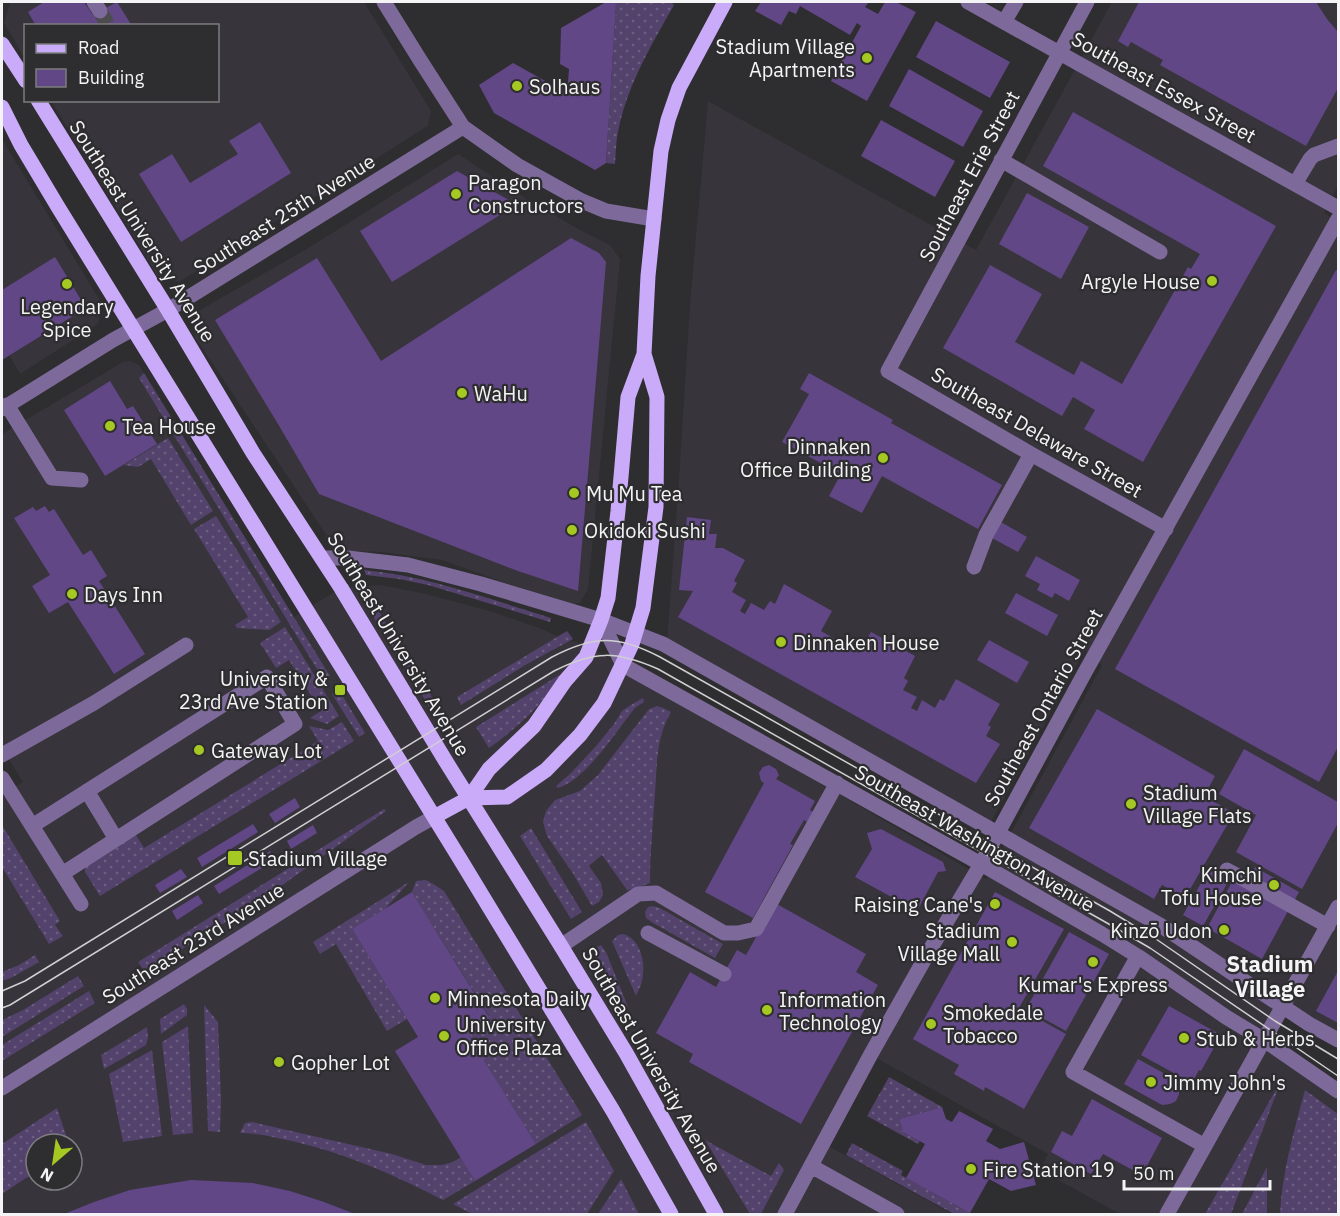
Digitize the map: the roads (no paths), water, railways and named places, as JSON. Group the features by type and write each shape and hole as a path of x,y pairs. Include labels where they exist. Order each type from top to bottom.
{"main road":[{"path":"469,798 489,769 534,726 565,681 585,657 601,620 608,598 628,397 644,354 648,276 661,152 668,120 682,81 725,2"},
{"path":"2,44 24,78"},
{"name":"Southeast University Avenue","path":"39,102 253,453 322,558 561,946 626,1053 716,1215"},
{"path":"2,107 21,145 53,198 613,1111 671,1215"},
{"path":"469,798 507,797 546,770 580,735 604,703 623,665 643,608 656,507 657,397 644,354"},
{"name":"Southeast 23rd Avenue","path":"434,817 469,798"}],"street":[{"path":"384,2 463,127 516,165 582,201 606,211 654,219"},
{"name":"Southeast Essex Street","path":"968,2 1338,208"},
{"path":"1004,22 1016,2"},
{"name":"Southeast Erie Street","path":"888,371 1088,2"},
{"name":"Southeast 25th Avenue","path":"4,407 113,340 168,310 463,127"},
{"path":"1295,184 1314,155 1338,146"},
{"path":"1001,159 1160,252"},
{"name":"Southeast Ontario Street","path":"785,1215 914,978 981,864 1084,674 1338,219"},
{"name":"Southeast Delaware Street","path":"888,371 1166,529"},
{"path":"4,407 52,478 81,480"},
{"path":"974,567 986,535 1031,454"},
{"name":"Southeast Washington Avenue","path":"322,558 348,558 408,565 601,620 663,644 1160,925 1309,1024 1338,1040"},
{"path":"601,620 623,665"},
{"path":"2,755 94,704 186,645"},
{"name":"Southeast Washington Avenue","path":"623,665 837,783 1102,934 1338,1091"},
{"path":"32,826 267,678 295,724 62,874"},
{"path":"2,777 81,904"},
{"path":"561,946 638,894 656,893 724,933 756,929 837,783"},
{"path":"87,791 116,839"},
{"name":"Southeast 23rd Avenue","path":"2,1088 434,817"},
{"path":"1227,870 1328,926"},
{"path":"1167,1215 1338,907"},
{"path":"648,933 724,974"},
{"path":"1139,957 1073,1072 1205,1146"},
{"path":"811,1166 897,1215"}],"tunnel":[{"path":"100,11 107,24"}],"tram line":[{"path":"2,991 25,981 552,657 581,645 606,640 631,645 660,657 1110,911 1156,939 1275,1021 1338,1059"},
{"path":"2,1008 554,671 582,659 606,655 630,659 658,669 1107,923 1150,948 1338,1076"}],"place":[{"name":"Stadium Village Apartments","path":"867,58"},
{"name":"Solhaus","path":"517,86"},
{"name":"Paragon Constructors","path":"456,194"},
{"name":"Argyle House","path":"1212,281"},
{"name":"Legendary Spice","path":"67,284"},
{"name":"WaHu","path":"462,393"},
{"name":"Tea House","path":"110,426"},
{"name":"Dinnaken Office Building","path":"883,458"},
{"name":"Mu Mu Tea","path":"574,493"},
{"name":"Okidoki Sushi","path":"572,530"},
{"name":"Days Inn","path":"72,594"},
{"name":"Dinnaken House","path":"781,642"},
{"name":"University & 23rd Ave Station","path":"340,690"},
{"name":"Gateway Lot","path":"199,750"},
{"name":"Stadium Village Flats","path":"1131,804"},
{"name":"Stadium Village","path":"235,858"},
{"name":"Kimchi Tofu House","path":"1274,885"},
{"name":"Raising Cane's","path":"995,904"},
{"name":"Kinzō Udon","path":"1224,930"},
{"name":"Stadium Village Mall","path":"1012,942"},
{"name":"Kumar's Express","path":"1093,962"},
{"name":"Minnesota Daily","path":"435,998"},
{"name":"Information Technology","path":"767,1010"},
{"name":"Smokedale Tobacco","path":"931,1024"},
{"name":"University Office Plaza","path":"444,1036"},
{"name":"Stub & Herbs","path":"1184,1038"},
{"name":"Gopher Lot","path":"279,1062"},
{"name":"Jimmy John's","path":"1151,1082"},
{"name":"Fire Station 19","path":"971,1169"}],"district":[{"name":"Stadium Village","path":"1270,976"}]}
